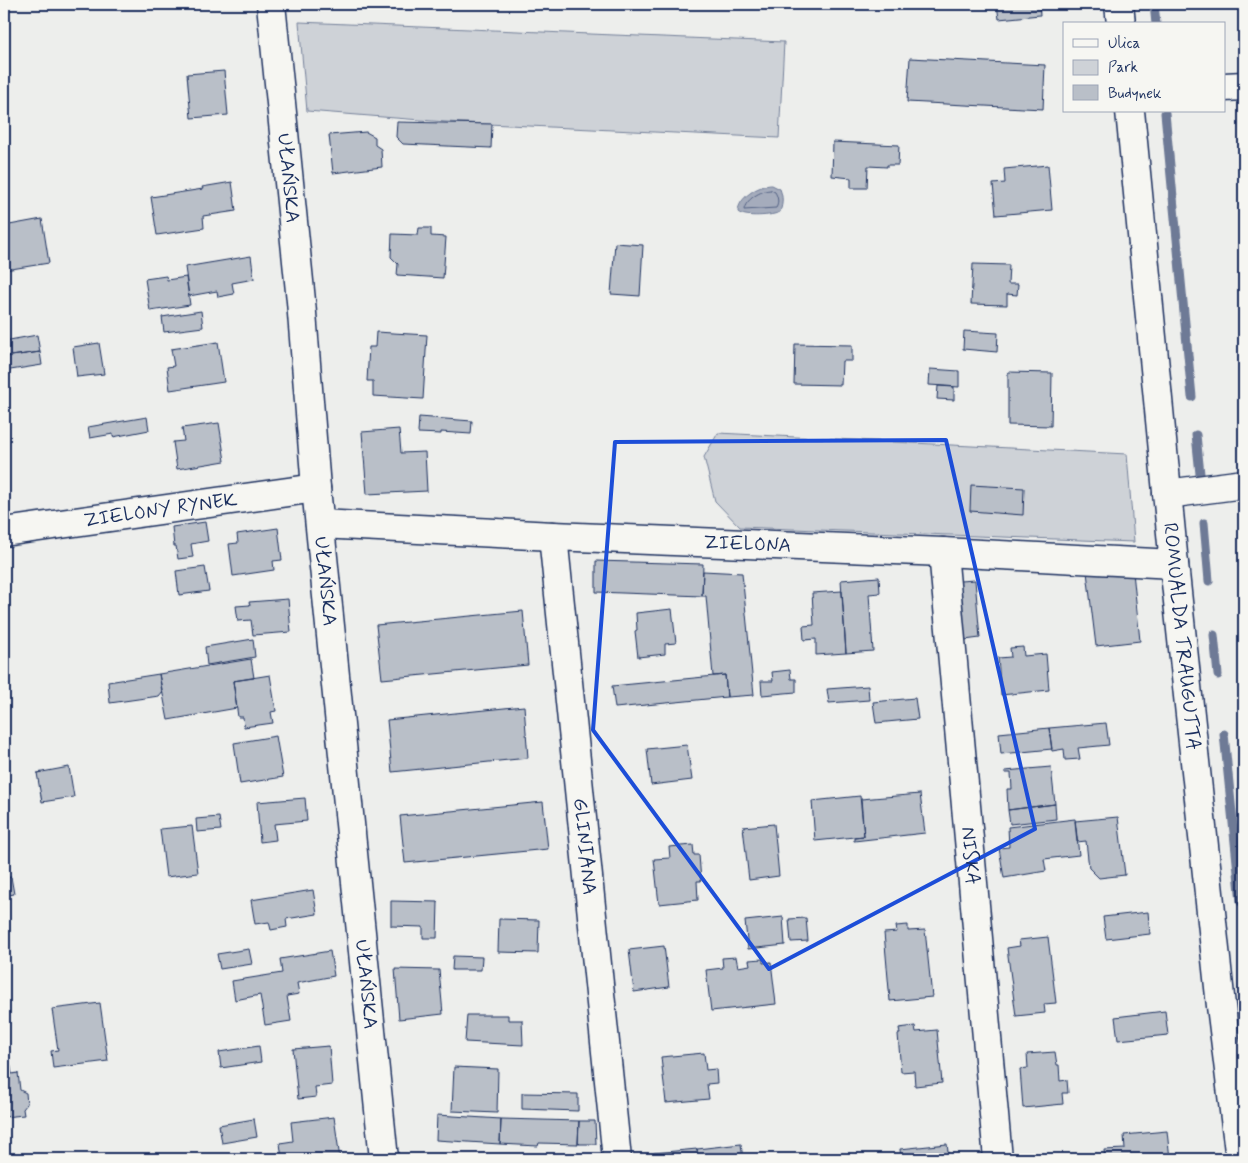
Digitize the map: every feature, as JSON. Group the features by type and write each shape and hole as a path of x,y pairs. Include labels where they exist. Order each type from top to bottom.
{"street":[{"name":"UŁAŃSKA","path":"271,4 301,301 316,488 384,1159"},
{"path":"1119,4 1121,22"},
{"path":"1226,87 1244,86"},
{"name":"ROMUALDA TRAUGUTTA","path":"1130,112 1174,564 1220,996 1240,1159"},
{"path":"1167,494 1244,484"},
{"name":"ZIELONY RYNEK","path":"4,532 316,488"},
{"name":"ZIELONA","path":"320,524 1174,564"},
{"name":"GLINIANA","path":"553,536 617,1159"},
{"name":"NISKA","path":"943,552 998,1159"}],"highlighted area":[{"path":"946,440 1035,829 769,969 593,730 615,442"}],"green space":[{"path":"299,22 784,42 779,138 446,122 307,111"},
{"path":"718,433 1127,454 1134,542 740,527 715,501 704,457"}],"water":[{"path":"772,185 780,189 781,192 782,206 780,212 759,216 738,212 741,202 750,193 761,187"}],"building":[{"path":"200,4 216,4 203,7"},
{"path":"997,4 1039,4 1040,15 999,19"},
{"path":"910,58 1045,65 1043,109 907,102"},
{"path":"224,71 228,115 191,118 187,74"},
{"path":"397,122 492,124 491,148 403,144 396,137"},
{"path":"366,132 375,137 375,145 381,149 382,167 333,173 329,135"},
{"path":"833,142 899,145 898,165 887,165 887,167 868,166 867,188 851,188 851,178 832,176"},
{"path":"1048,165 1052,210 996,215 993,184 1005,183 1004,169"},
{"path":"232,182 236,211 203,216 204,228 157,235 151,197 203,189 202,187"},
{"path":"42,219 49,263 5,270 4,226"},
{"path":"419,228 431,228 431,236 446,237 443,278 397,275 398,264 391,257 392,234 418,235"},
{"path":"615,243 643,245 640,296 611,294"},
{"path":"251,256 254,279 232,283 234,294 218,297 217,291 189,296 185,267"},
{"path":"973,264 1009,265 1008,284 1018,284 1017,295 1007,294 1007,305 971,304"},
{"path":"166,276 167,280 186,277 190,305 150,311 145,279"},
{"path":"201,311 203,327 164,332 162,317"},
{"path":"964,331 998,333 997,352 963,349"},
{"path":"376,332 427,335 423,399 373,396 373,381 367,381 369,347 375,347"},
{"path":"37,335 40,352 4,357 4,341"},
{"path":"218,342 224,382 170,390 167,367 174,366 171,349"},
{"path":"99,343 104,374 77,377 73,347"},
{"path":"795,344 852,345 852,361 842,361 841,385 794,384"},
{"path":"40,352 42,365 4,371 4,357"},
{"path":"930,369 959,371 959,387 929,385"},
{"path":"1008,372 1052,373 1051,426 1008,425"},
{"path":"938,386 954,387 954,400 937,399"},
{"path":"147,417 149,430 113,437 113,434 90,438 88,427"},
{"path":"419,417 472,421 471,434 418,433"},
{"path":"219,423 225,461 177,469 173,442 184,441 182,428"},
{"path":"399,429 401,453 425,452 427,491 367,494 362,432"},
{"path":"971,485 1024,488 1023,515 970,511"},
{"path":"205,522 208,541 191,544 193,557 178,559 176,546 174,546 172,527"},
{"path":"278,528 282,560 273,561 274,570 233,576 229,544 238,543 237,534"},
{"path":"596,561 703,564 702,596 596,592"},
{"path":"205,567 209,591 179,595 176,571"},
{"path":"703,571 742,573 754,695 727,697 725,675 713,676 706,596 702,596"},
{"path":"1087,572 1133,572 1140,641 1096,646"},
{"path":"879,577 880,593 869,594 873,651 846,653 841,580"},
{"path":"975,580 980,638 965,640 960,581"},
{"path":"842,591 846,653 816,655 816,639 804,640 803,626 814,625 812,593"},
{"path":"288,599 291,632 253,635 251,620 238,621 236,606 250,605 249,602"},
{"path":"672,609 676,643 665,644 665,654 638,657 635,631 637,630 636,613"},
{"path":"523,611 528,665 382,679 376,625"},
{"path":"253,639 255,657 207,665 205,647"},
{"path":"1023,647 1024,656 1046,654 1049,690 1001,695 998,658 1011,657 1010,648"},
{"path":"251,659 254,678 233,681 237,708 168,720 159,674"},
{"path":"790,670 791,679 796,679 796,692 762,695 761,681 773,681 772,672"},
{"path":"159,674 163,691 159,696 110,703 108,682"},
{"path":"270,675 276,711 271,712 273,723 244,727 243,717 238,717 233,681"},
{"path":"725,675 727,697 615,708 612,686"},
{"path":"868,686 869,700 829,703 827,689"},
{"path":"915,698 918,719 876,723 873,702"},
{"path":"524,706 528,758 392,772 387,720"},
{"path":"1106,723 1109,745 1078,748 1080,759 1065,760 1064,749 1052,751 1049,728"},
{"path":"1049,728 1052,749 1001,754 999,733"},
{"path":"276,736 283,777 240,784 234,743"},
{"path":"687,745 692,780 651,785 647,749"},
{"path":"69,767 74,797 42,802 37,773"},
{"path":"1051,767 1055,804 1008,810 1007,789 1012,789 1011,773 1005,773 1005,771"},
{"path":"920,794 925,833 854,841 854,837 864,836 861,799"},
{"path":"860,796 864,836 815,841 812,801"},
{"path":"305,798 307,821 274,824 276,840 260,842 257,802"},
{"path":"4,799 9,833 4,834"},
{"path":"543,802 548,849 405,863 400,816"},
{"path":"1055,804 1056,819 1010,824 1008,810"},
{"path":"219,817 221,830 197,832 196,819"},
{"path":"1118,817 1125,875 1099,878 1089,868 1086,841 1077,842 1075,821"},
{"path":"1075,819 1079,855 1044,859 1046,871 1004,878 999,848 1009,847 1008,827"},
{"path":"774,824 779,876 749,880 743,827"},
{"path":"192,826 198,873 166,877 160,829"},
{"path":"693,845 694,855 699,855 701,881 697,881 698,900 659,904 654,859 670,858 669,847"},
{"path":"11,877 14,894 4,896 4,878"},
{"path":"313,890 317,914 286,919 287,927 271,930 269,922 255,924 251,900"},
{"path":"391,901 438,902 437,938 423,938 423,927 391,926"},
{"path":"1148,912 1150,934 1106,939 1103,917"},
{"path":"783,917 785,945 748,949 745,921"},
{"path":"806,918 808,941 791,942 789,919"},
{"path":"499,919 539,920 538,953 498,952"},
{"path":"908,925 908,931 925,930 932,997 890,1001 884,933 897,932 896,926"},
{"path":"1048,937 1056,1003 1044,1004 1045,1013 1016,1016 1007,948 1020,946 1019,940"},
{"path":"664,946 669,987 634,992 629,950"},
{"path":"249,949 252,964 220,969 217,954"},
{"path":"330,951 334,976 297,983 299,994 287,996 291,1021 265,1025 260,995 235,1000 232,981 282,973 280,959"},
{"path":"453,956 482,957 481,970 452,970"},
{"path":"736,957 738,967 750,965 749,960 763,959 763,963 771,962 776,1004 711,1011 706,970 723,968 722,958"},
{"path":"395,969 439,970 443,1014 399,1019"},
{"path":"100,1003 108,1061 53,1068 51,1051 58,1050 52,1009"},
{"path":"1165,1011 1168,1035 1118,1040 1115,1017"},
{"path":"467,1015 508,1015 508,1020 522,1020 523,1045 465,1042"},
{"path":"915,1026 916,1032 937,1030 942,1083 915,1086 914,1071 901,1072 899,1028"},
{"path":"259,1046 261,1062 221,1068 219,1052"},
{"path":"329,1046 332,1085 315,1087 316,1097 298,1099 293,1049"},
{"path":"1055,1052 1057,1065 1059,1065 1060,1081 1067,1080 1068,1093 1062,1093 1063,1104 1023,1108 1020,1069 1028,1068 1027,1054"},
{"path":"704,1053 706,1070 716,1069 717,1083 707,1084 709,1099 666,1103 661,1057"},
{"path":"9,1056 12,1074 18,1073 20,1090 26,1093 27,1104 23,1109 24,1115 4,1117 4,1057"},
{"path":"454,1067 498,1069 497,1113 452,1111"},
{"path":"522,1093 578,1094 578,1111 522,1109"},
{"path":"437,1115 501,1119 500,1144 436,1140"},
{"path":"334,1117 340,1159 282,1159 280,1143 293,1141 291,1122"},
{"path":"254,1119 257,1137 222,1143 219,1125"},
{"path":"501,1119 579,1121 578,1144 539,1143 538,1146 500,1144"},
{"path":"579,1121 595,1121 596,1144 578,1144"},
{"path":"1167,1131 1170,1159 1105,1159 1104,1150 1125,1149 1124,1135"},
{"path":"741,1144 743,1159 698,1159 697,1149"},
{"path":"947,1144 949,1159 901,1159 900,1149"},
{"path":"697,1149 698,1159 655,1159 654,1153"}],"waterway":[{"path":"1154,4 1156,22"},
{"path":"1165,113 1192,397"},
{"path":"1196,435 1200,474"},
{"path":"1204,523 1209,581"},
{"path":"1214,635 1218,675"},
{"path":"1224,734 1241,902"}]}
